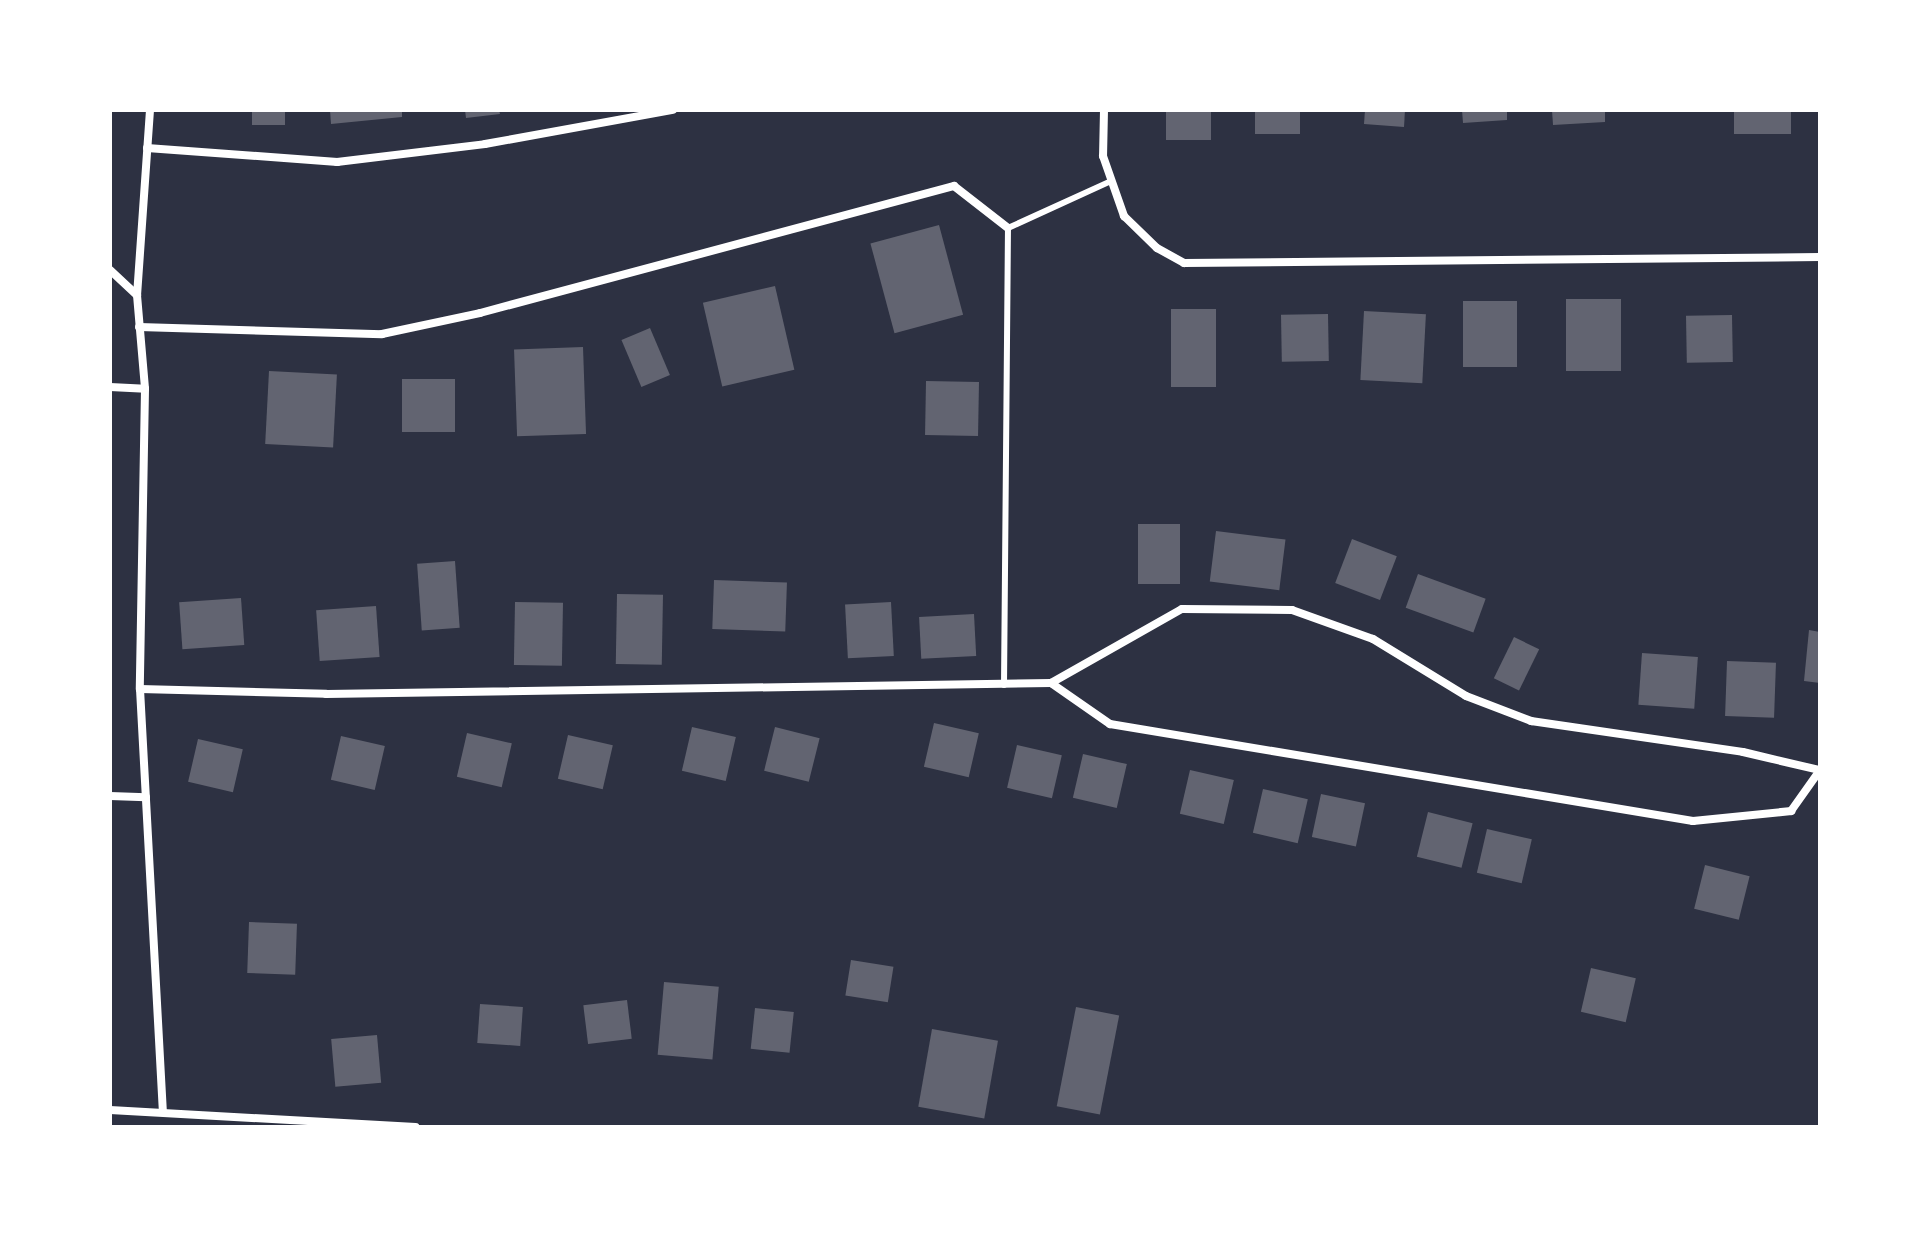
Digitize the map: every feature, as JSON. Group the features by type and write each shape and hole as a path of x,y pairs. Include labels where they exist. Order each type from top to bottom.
{"street":[{"path":"150,110 137,295 145,389 140,689 163,1109"},
{"path":"147,148 337,162 485,144 673,110"},
{"path":"1104,110 1103,156 1124,216 1157,248 1184,263 1820,257"},
{"path":"139,327 382,334 480,313 954,186 1008,228"},
{"path":"110,270 137,295"},
{"path":"110,387 145,389"},
{"path":"140,689 326,694 952,681 1004,685 1051,683 1182,609 1292,610 1373,639 1466,696 1531,721 1743,752 1820,770 1791,811 1693,821 1110,724 1051,683"},
{"path":"110,796 146,797"},
{"path":"110,1110 163,1109 416,1127"}],"lane":[{"path":"1004,685 1008,228 1111,181"}],"building":[{"path":"252,110 285,110 285,125 252,125"},
{"path":"330,110 402,110 402,117 331,124"},
{"path":"465,110 499,110 500,114 466,118"},
{"path":"1166,110 1211,110 1211,140 1166,140"},
{"path":"1255,110 1300,110 1300,134 1255,134"},
{"path":"1365,110 1405,110 1404,127 1364,124"},
{"path":"1462,110 1507,110 1507,120 1463,123"},
{"path":"1552,110 1605,110 1605,122 1553,125"},
{"path":"1734,110 1791,110 1791,134 1734,134"},
{"path":"939,225 963,315 894,333 870,243"},
{"path":"775,286 794,370 722,386 703,303"},
{"path":"1566,299 1621,299 1621,371 1566,371"},
{"path":"1463,301 1517,301 1517,367 1463,367"},
{"path":"1171,309 1216,309 1216,387 1171,387"},
{"path":"1364,311 1426,314 1422,383 1360,380"},
{"path":"1328,314 1329,361 1282,362 1281,315"},
{"path":"1732,315 1733,362 1687,363 1686,316"},
{"path":"650,328 670,375 641,387 621,340"},
{"path":"583,347 586,434 517,436 514,349"},
{"path":"269,371 337,375 333,447 265,444"},
{"path":"402,379 455,379 455,432 402,432"},
{"path":"926,381 979,382 978,436 925,435"},
{"path":"1138,524 1180,524 1180,584 1138,584"},
{"path":"1216,531 1285,540 1279,590 1210,582"},
{"path":"1352,539 1397,556 1380,600 1335,583"},
{"path":"455,561 460,628 422,630 417,564"},
{"path":"1418,574 1486,599 1473,632 1406,608"},
{"path":"714,580 787,583 785,632 712,629"},
{"path":"617,594 663,595 662,665 616,664"},
{"path":"241,598 244,645 182,649 179,602"},
{"path":"515,602 563,603 562,666 514,665"},
{"path":"891,602 894,656 848,658 845,604"},
{"path":"376,606 380,657 320,661 316,610"},
{"path":"974,614 976,656 921,659 919,617"},
{"path":"1809,630 1820,632 1820,683 1804,681"},
{"path":"1514,637 1539,649 1519,691 1494,678"},
{"path":"1642,653 1698,657 1694,709 1638,705"},
{"path":"1727,661 1776,663 1774,718 1725,716"},
{"path":"934,723 979,733 969,777 924,767"},
{"path":"692,727 736,737 726,781 682,771"},
{"path":"775,727 820,738 809,782 764,771"},
{"path":"467,733 512,743 502,787 457,777"},
{"path":"568,735 613,745 603,789 558,779"},
{"path":"341,736 385,746 375,790 331,780"},
{"path":"198,739 243,749 233,792 188,782"},
{"path":"1017,745 1062,755 1052,798 1007,788"},
{"path":"1083,754 1127,764 1117,808 1073,798"},
{"path":"1190,770 1234,780 1224,824 1180,814"},
{"path":"1263,789 1308,799 1298,843 1253,833"},
{"path":"1321,794 1365,803 1356,846 1312,837"},
{"path":"1428,812 1473,823 1462,868 1417,857"},
{"path":"1487,829 1532,839 1522,883 1477,873"},
{"path":"1705,865 1750,876 1739,920 1694,909"},
{"path":"249,922 297,924 295,975 247,973"},
{"path":"851,960 893,967 888,1002 845,996"},
{"path":"1591,968 1636,978 1626,1022 1581,1012"},
{"path":"664,982 719,987 712,1060 658,1055"},
{"path":"627,1000 632,1039 588,1044 583,1005"},
{"path":"480,1004 523,1007 520,1046 477,1043"},
{"path":"1076,1007 1119,1015 1100,1115 1057,1106"},
{"path":"755,1008 794,1012 790,1053 751,1049"},
{"path":"932,1029 998,1041 984,1118 918,1107"},
{"path":"377,1035 381,1083 335,1087 331,1039"}]}
